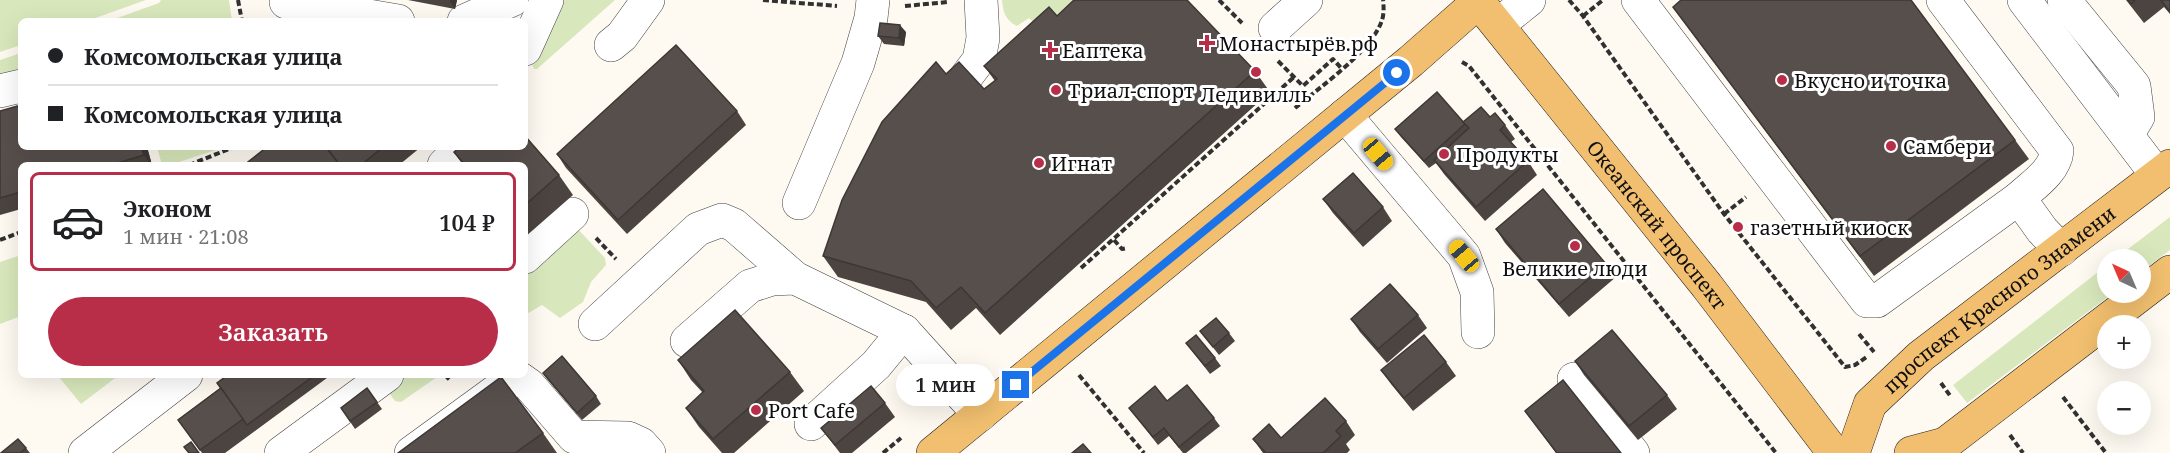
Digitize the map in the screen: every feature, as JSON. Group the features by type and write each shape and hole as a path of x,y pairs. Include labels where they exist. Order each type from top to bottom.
{"main road":[{"path":"933,453 1346,115 1484,9"},
{"name":"Океанский проспект","path":"1484,9 1707,286 1834,453"},
{"name":"проспект Красного Знамени","path":"1853,453 1870,404 1921,356 2164,170"},
{"path":"1911,453 1945,444 2170,272"}],"lane":[{"path":"471,18 512,0"},
{"path":"528,43 548,0"},
{"path":"611,45 622,36 648,0"},
{"path":"799,203 858,63 871,18 873,0"},
{"path":"956,90 979,60 983,38 981,0"},
{"path":"1260,27 1306,0"},
{"path":"1484,9 1529,0"},
{"path":"1638,0 1867,302 1877,302 2019,198 2055,163 2057,151 1943,0"},
{"path":"2024,0 2127,135 2164,170"},
{"path":"2064,0 2134,86 2138,117 2127,135"},
{"path":"286,2 380,18"},
{"path":"0,91 18,87"},
{"path":"1346,115 1464,256 1477,292 1478,332"},
{"path":"447,162 459,150"},
{"path":"2019,198 2061,250"},
{"path":"528,254 573,214"},
{"path":"595,324 698,229 722,220 734,225 795,278 904,331 980,414"},
{"path":"687,341 750,286 772,279 795,278"},
{"path":"810,424 876,364 904,331"},
{"path":"85,453 182,378"},
{"path":"281,453 383,378"},
{"path":"411,453 503,386 519,378 529,386 574,437 628,438 641,444 649,453"},
{"path":"1574,379 1633,453"}],"path":[{"path":"238,0 242,18"},
{"path":"1219,0 1260,27"},
{"path":"1569,0 1583,16 1724,214 1845,367 1855,365 1874,352 1854,328"},
{"path":"1583,16 1603,0"},
{"path":"1303,86 1333,59"},
{"path":"1454,63 1460,62 1468,66 1776,453"},
{"path":"1081,268 1294,77"},
{"path":"196,162 226,150"},
{"path":"1724,214 1732,207"},
{"path":"573,214 640,283"},
{"path":"0,240 18,233"},
{"path":"1114,240 1122,249 1131,246"},
{"path":"1077,372 1144,453"},
{"path":"1935,376 1954,402"},
{"path":"2061,394 2106,453"},
{"path":"2009,435 2023,453"}],"green space":[{"path":"0,0 146,0 95,18 18,18 18,46 0,52"},
{"path":"161,0 229,0 232,18 117,18 159,3"},
{"path":"554,0 615,0 537,69 534,69 531,62"},
{"path":"1002,0 1132,0 1043,31 1029,18 1017,26 1013,24 1005,15"},
{"path":"18,54 18,73 0,77 0,60"},
{"path":"158,150 216,150 179,162 161,162"},
{"path":"2170,217 2170,250 2151,264 2151,249 2128,249"},
{"path":"575,226 605,258 606,265 591,282 583,302 560,318 542,305 528,313 528,265"},
{"path":"18,256 18,317 0,324 0,262"},
{"path":"2097,273 2097,303 2100,303 1967,403 1953,385"},
{"path":"60,378 115,378 81,404"},
{"path":"400,378 436,378 401,402 395,401 388,391"}],"building":[{"name":"Игнат","path":"1074,0 1187,0 1255,71 985,313 961,287 936,308 911,281 823,256 842,200 882,122 936,62 946,74 959,62 984,89 997,79 984,66 1049,7 1057,16"},
{"path":"1681,0 1911,0 2015,140 1860,256 1673,7"},
{"path":"2161,0 2170,0 2170,12"},
{"path":"880,23 900,25 899,38 878,36"},
{"path":"676,45 737,111 618,220 557,154"},
{"path":"1437,92 1465,124 1424,161 1395,129"},
{"path":"18,106 18,150 142,150 144,155 121,162 18,162 18,193 0,198 0,111"},
{"path":"1481,107 1490,117 1495,113 1505,125 1500,130 1528,161 1476,207 1434,160 1469,128 1463,122"},
{"path":"528,139 559,175 528,202 528,162 462,162 454,152 456,150 528,150"},
{"path":"263,150 328,150 338,162 248,162"},
{"path":"328,150 379,150 365,162 338,162"},
{"path":"1353,173 1383,207 1354,233 1323,199"},
{"path":"1543,189 1606,264 1559,304 1496,229"},
{"path":"1390,284 1418,315 1378,349 1351,319"},
{"path":"735,310 790,372 713,439 686,408 704,391 678,360"},
{"path":"1216,318 1229,333 1213,347 1200,331"},
{"path":"1612,330 1667,395 1629,426 1575,361"},
{"path":"1196,335 1215,358 1205,366 1186,343"},
{"path":"1424,335 1446,362 1404,398 1381,370"},
{"path":"562,356 596,396 577,413 543,373"},
{"path":"224,378 311,378 247,425 217,383"},
{"path":"500,378 543,433 515,453 398,453"},
{"path":"1563,380 1621,453 1557,453 1525,411"},
{"path":"1187,385 1214,418 1179,447 1164,428 1153,437 1129,408 1155,386 1167,401"},
{"path":"871,386 885,403 835,445 821,428"},
{"path":"221,388 243,419 200,450 178,420"},
{"path":"367,388 377,402 350,421 341,408"},
{"path":"1325,398 1346,421 1336,431 1341,436 1323,453 1266,453 1253,439 1269,424 1281,438"},
{"path":"18,439 26,448 20,453 1,453"},
{"path":"191,442 199,453 189,453 184,447"},
{"path":"1083,444 1091,453 1072,453"}],"place":[{"name":"Монастырёв.рф","path":"1207,43"},
{"name":"Еаптека","path":"1050,50"},
{"name":"Ледивилль","path":"1256,72"},
{"name":"Вкусно и точка","path":"1782,80"},
{"name":"Триал-спорт","path":"1056,90"},
{"name":"Самбери","path":"1891,146"},
{"name":"Продукты","path":"1444,154"},
{"name":"Игнат","path":"1039,163"},
{"name":"газетный киоск","path":"1738,227"},
{"name":"Великие люди","path":"1575,246"},
{"name":"Port Cafe","path":"756,410"}],"route":[{"path":"1016,385 1397,73"}]}
